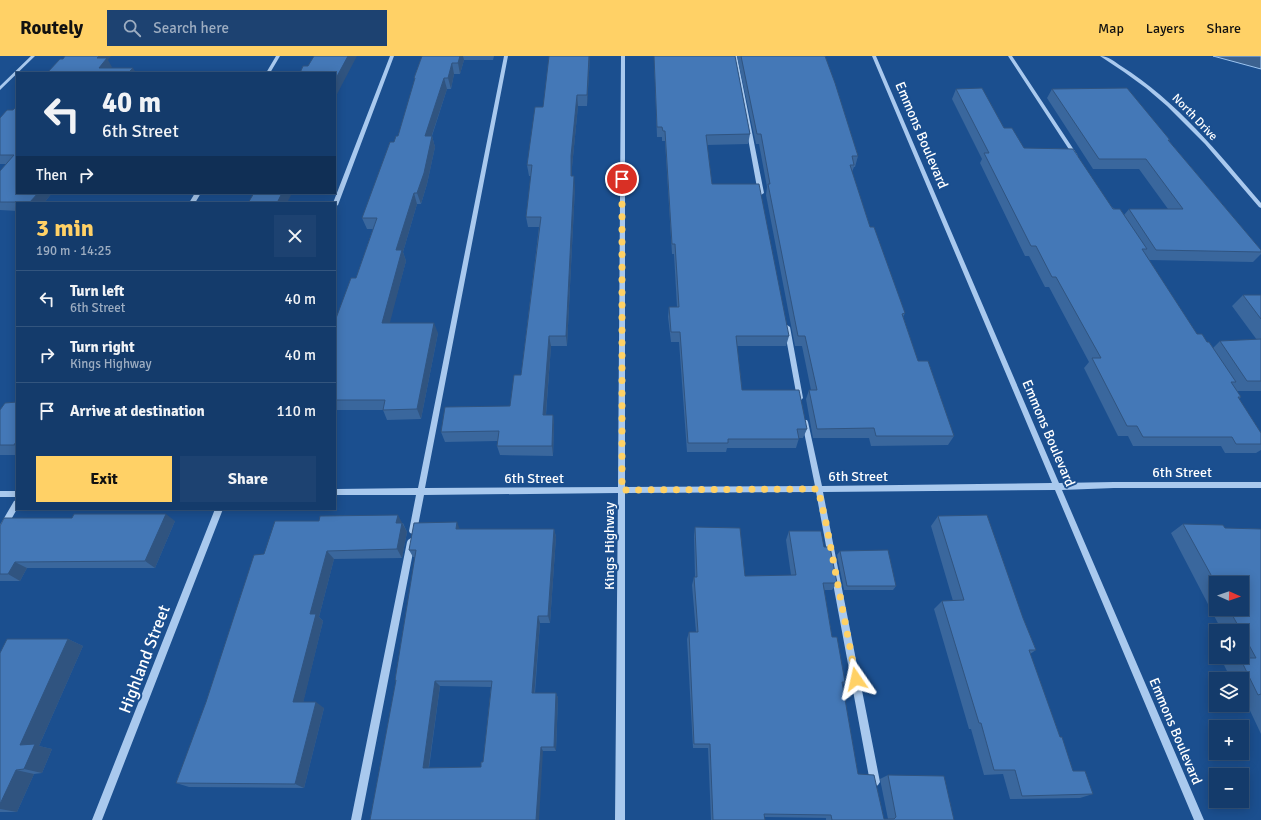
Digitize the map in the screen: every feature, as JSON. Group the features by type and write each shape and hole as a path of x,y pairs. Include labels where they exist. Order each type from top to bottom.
{"street":[{"path":"17,72 33,56"},
{"path":"269,72 278,56"},
{"path":"336,202 392,56"},
{"path":"356,820 506,56"},
{"name":"Kings Highway","path":"620,820 623,56"},
{"path":"735,56 762,196"},
{"name":"Emmons Boulevard","path":"874,56 1199,820"},
{"path":"1010,56 1080,161"},
{"name":"North Drive","path":"1102,56 1130,73 1164,99 1180,114 1261,206"},
{"path":"0,89 16,73"},
{"path":"785,321 802,407"},
{"path":"803,414 826,523 876,789"},
{"name":"6th Street","path":"336,492 1261,485"},
{"path":"0,494 16,494"},
{"path":"0,532 16,505"},
{"name":"Highland Street","path":"97,820 218,510"}],"water":[{"path":"1213,56 1261,56 1261,69"}],"building":[{"path":"65,56 99,56 97,58 107,58 99,68 133,68 129,72 48,72 60,59 63,59"},
{"path":"314,56 348,56 336,78 336,72 300,72 303,66 308,66"},
{"path":"422,56 460,56 458,63 452,63 448,78 444,78 425,136 432,136 424,173 417,193 414,193 396,250 402,250 382,323 434,323 417,409 383,410 385,400 336,400 336,318 351,278 356,278 377,218 362,218 390,142 394,142 396,136 398,136 414,78"},
{"path":"549,56 589,56 587,95 577,95 571,156 571,176 574,176 566,336 549,336 543,415 553,415 552,446 497,446 499,431 441,432 445,407 510,406 514,375 521,375 541,217 526,217 532,165 527,165 535,107 543,107"},
{"path":"654,56 735,56 750,134 706,135 712,184 759,184 789,336 736,336 742,390 799,390 807,429 797,429 799,439 728,439 728,443 688,443 680,332 671,332 669,307 679,307 675,244 672,244 665,131 663,131 662,127 657,127"},
{"path":"741,56 825,56 858,156 852,156 854,165 850,165 870,227 874,227 905,313 902,314 918,361 928,361 954,436 876,436 874,428 817,429 809,390 817,390 805,336 798,336 768,184 770,184 761,134 757,134"},
{"path":"982,88 1004,128 1012,128 1024,148 1073,149 1113,209 1120,209 1147,249 1142,249 1197,334 1202,334 1207,342 1209,342 1236,382 1231,382 1241,397 1238,397 1261,433 1261,444 1236,444 1232,437 1143,437 1137,426 1127,426 1092,358 1101,358 1056,277 1052,277 1036,246 1031,246 984,153 989,153 956,89"},
{"path":"1127,88 1170,140 1168,140 1261,250 1261,252 1156,250 1129,209 1183,209 1146,159 1099,159 1052,89"},
{"path":"16,107 16,194 37,194 30,202 0,202 0,171 14,155 0,155 0,118 7,110 13,110"},
{"path":"253,194 282,194 278,202 249,202"},
{"path":"1243,295 1261,295 1261,319"},
{"path":"1261,339 1261,381 1247,381 1220,341"},
{"path":"16,402 16,442 14,445 0,445 0,410 5,403"},
{"path":"74,514 166,514 145,561 15,562 8,574 0,574 0,526 4,518 72,518"},
{"path":"398,515 396,523 402,523 397,549 327,551 310,614 316,614 293,702 316,702 295,784 176,783 206,702 254,555 264,554 275,521 319,521 320,516"},
{"path":"987,515 1023,618 1036,650 1029,650 1060,737 1062,737 1073,771 1085,771 1093,794 1022,796 1015,770 994,770 981,723 979,723 942,601 964,600 938,516"},
{"path":"457,522 456,529 554,529 548,616 538,616 532,693 556,693 554,747 541,747 536,820 370,820 396,680 416,550 409,550 414,523","holes":["435,681 492,681 483,762 481,762 481,767 423,768"]},
{"path":"1183,524 1223,525 1225,528 1261,529 1261,694 1258,695 1249,676 1249,672 1247,672 1243,664 1249,664 1249,658 1256,658 1249,645 1249,624 1237,624 1233,616 1249,616 1249,576 1212,576"},
{"path":"695,527 740,528 745,576 796,575 789,531 821,531 824,547 830,547 837,583 823,583 832,637 837,637 845,682 842,682 858,774 874,775 884,819 894,819 896,817 888,775 944,776 954,820 832,820 831,815 764,814 765,820 713,820 710,744 694,744 689,632 698,632 694,577 697,577"},
{"path":"888,550 896,586 847,586 840,551"},
{"path":"7,639 68,639 20,745 35,744 24,769 16,770 0,804 0,653"}],"route":[{"path":"622,179 622,490 818,489 856,679"}]}
